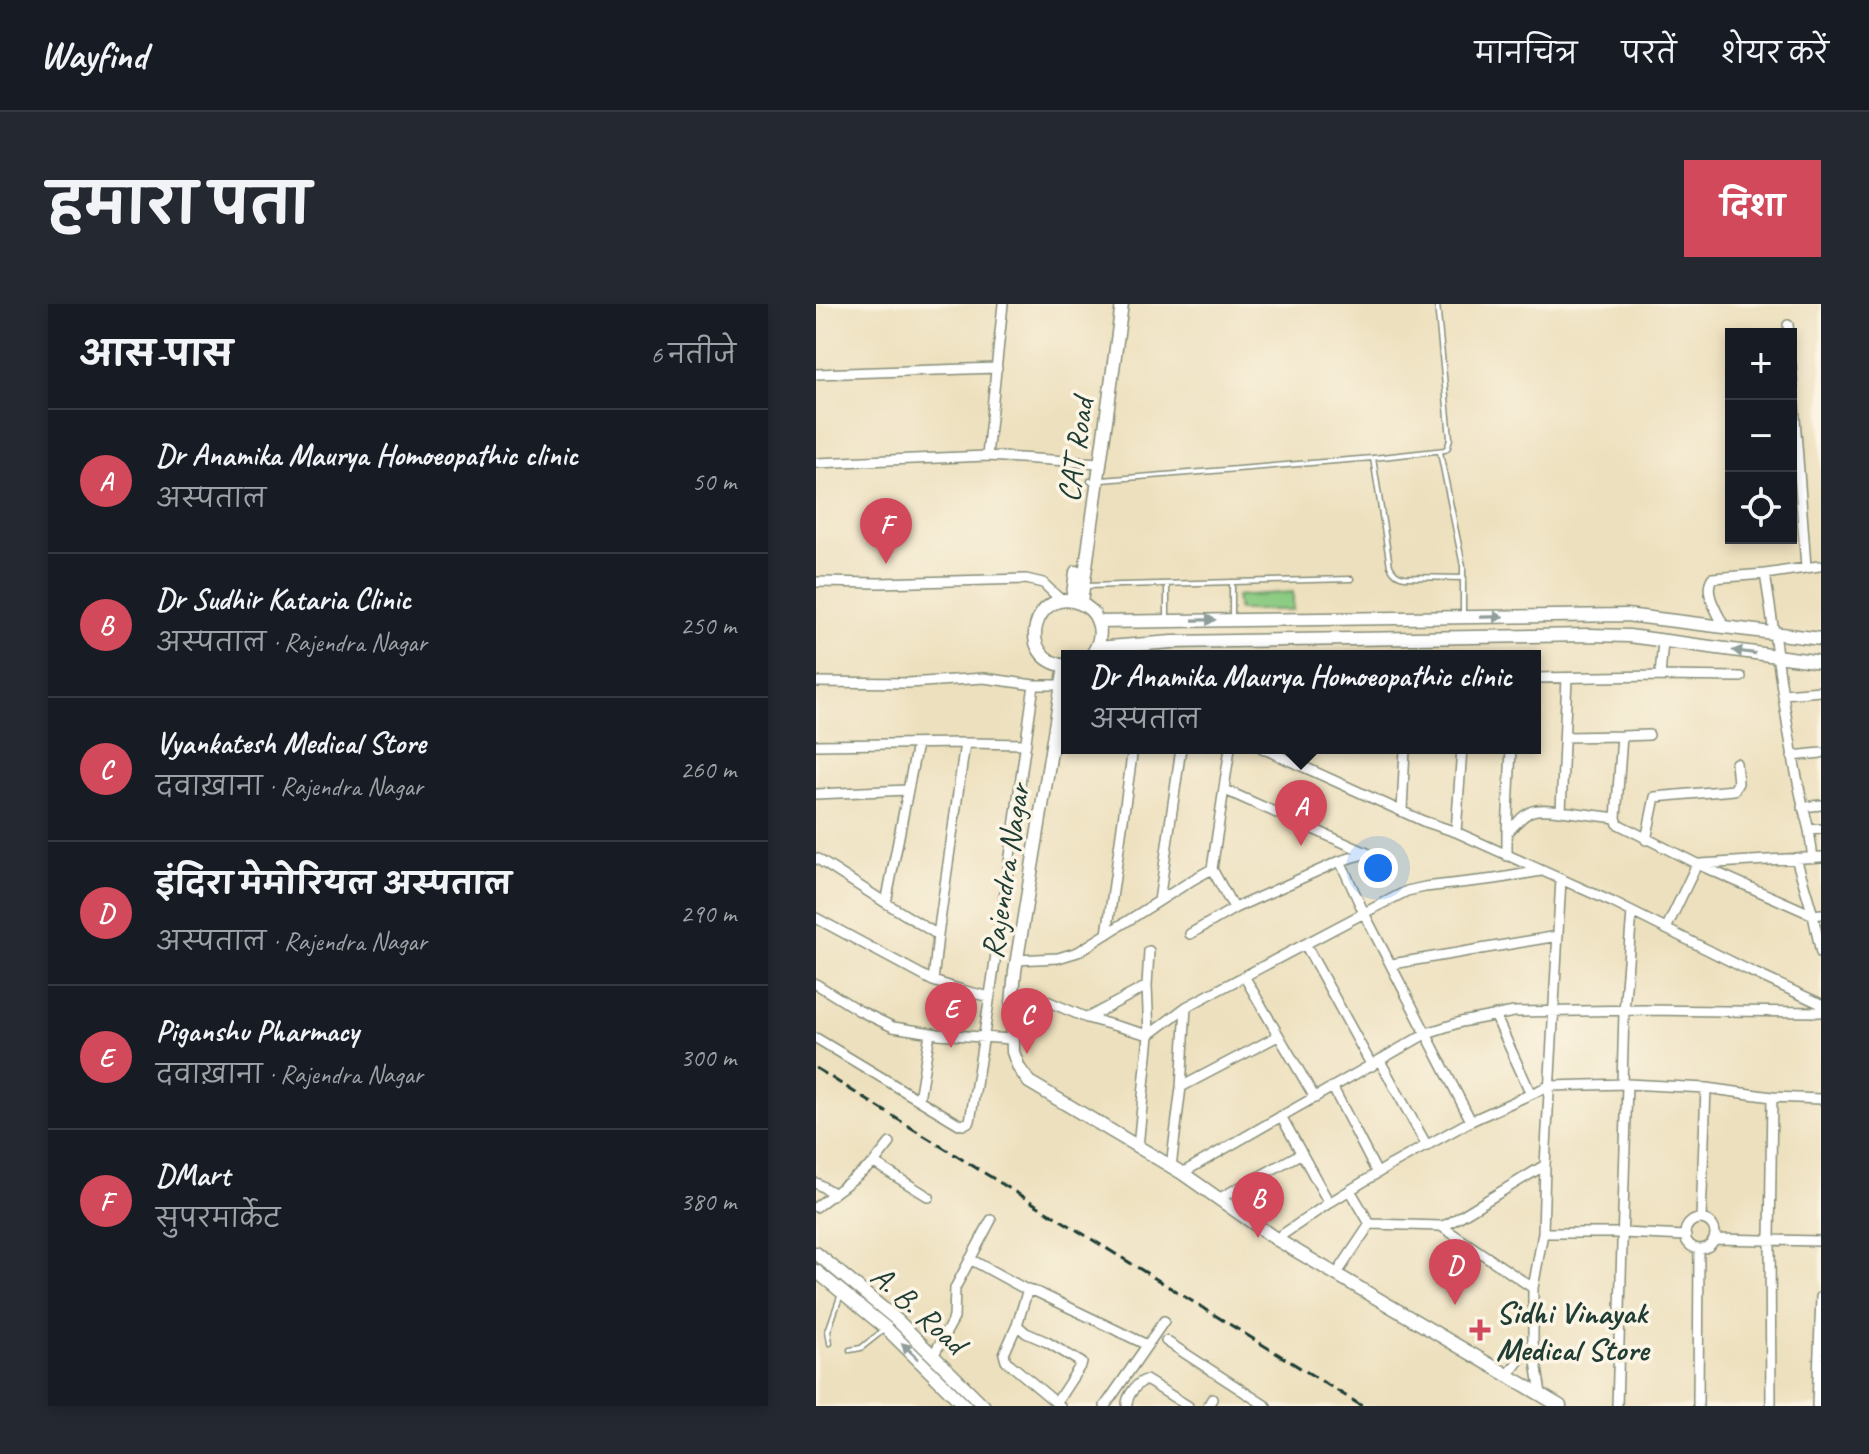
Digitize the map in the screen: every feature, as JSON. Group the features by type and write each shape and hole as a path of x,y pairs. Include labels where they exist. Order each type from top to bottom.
{"main road":[{"name":"CAT Road","path":"1096,462 1114,304"},
{"name":"CAT Road","path":"1071,602 1079,586 1122,304"},
{"path":"1061,665 1042,654 1035,638 1038,619 1052,604 1071,602 1092,612 1100,635 1094,650"},
{"path":"1098,622 1626,615 1821,639"},
{"path":"1119,650 1172,642 1629,636 1821,662"},
{"name":"Rajendra Nagar","path":"1061,691 1016,960 1011,1039 1019,1068 1029,1082 1177,1170 1276,1239 1560,1406"},
{"name":"A. B. Road","path":"816,1253 897,1320 984,1406"},
{"name":"A. B. Road","path":"816,1271 886,1328 965,1406"}],"street":[{"path":"987,456 1003,304"},
{"path":"816,374 997,368"},
{"path":"1794,400 1806,567"},
{"path":"816,463 987,456 1096,462"},
{"path":"1725,628 1708,592 1709,581 1806,567 1820,569"},
{"path":"1697,864 1817,857 1802,807 1792,756 1765,574"},
{"path":"816,582 1026,579 1043,583 1071,602"},
{"path":"1660,676 1663,641"},
{"path":"1541,678 1741,677"},
{"path":"816,682 908,683 984,678 1034,685 1061,685"},
{"path":"1561,811 1567,678"},
{"path":"816,1038 959,1124 970,1121 985,1037 1034,685"},
{"path":"1783,694 1821,691"},
{"path":"1565,737 1649,735"},
{"path":"1622,736 1616,818 1622,828 1697,864 1817,914"},
{"path":"933,981 965,743"},
{"path":"886,903 917,744"},
{"path":"816,745 1026,744"},
{"path":"1792,756 1821,753"},
{"path":"1107,934 1132,754"},
{"path":"1159,901 1180,754"},
{"path":"1229,754 1212,869 1235,908"},
{"path":"1276,754 1561,879 1821,1004"},
{"path":"1402,811 1405,754"},
{"path":"1456,832 1462,754"},
{"path":"1507,856 1511,754"},
{"path":"1646,840 1655,797 1734,790 1738,783 1736,763"},
{"path":"816,794 908,790"},
{"path":"1190,934 1235,908 1340,861 1367,853 1225,790"},
{"path":"1802,807 1821,805"},
{"path":"1507,833 1530,810 1537,809 1616,818"},
{"path":"1809,830 1821,829"},
{"path":"816,858 938,935"},
{"path":"1796,858 1809,903 1817,914 1821,953"},
{"path":"1340,861 1471,1121"},
{"path":"1666,929 1697,864"},
{"path":"1016,960 1058,958 1078,952 1212,869"},
{"path":"1149,1035 1186,1007 1407,891 1541,871"},
{"path":"1541,1394 1533,1342 1533,1288 1543,1233 1561,879"},
{"path":"1809,903 1821,901"},
{"path":"1617,1406 1624,1011 1632,912"},
{"path":"816,918 933,981 990,997"},
{"path":"1392,964 1558,936"},
{"path":"1305,944 1427,1146"},
{"path":"1138,1147 1149,1035 1149,951"},
{"path":"1244,976 1315,1098"},
{"path":"816,984 893,1027 1011,1039"},
{"path":"1087,1018 1147,986"},
{"path":"1012,1004 1042,999 1087,1018 1149,1035"},
{"path":"1177,1170 1186,1007"},
{"path":"1177,1170 1315,1098 1427,1033 1461,1022 1514,1012 1821,1012"},
{"path":"1495,1015 1531,1094"},
{"path":"919,1099 930,1033"},
{"path":"1181,1087 1278,1036"},
{"path":"1276,1239 1377,1173 1471,1121 1549,1086 1625,1084 1821,1099"},
{"path":"1333,1088 1377,1173"},
{"path":"1701,1219 1706,1088"},
{"path":"1771,1406 1772,1097"},
{"path":"1281,1116 1329,1203"},
{"path":"816,1207 874,1163 890,1143"},
{"path":"1220,1198 1302,1153"},
{"path":"874,1163 929,1197"},
{"path":"1370,1224 1448,1224 1545,1165"},
{"path":"816,1183 833,1193"},
{"path":"1350,1190 1370,1224"},
{"path":"1701,1219 1713,1227 1715,1239 1710,1245 1699,1249 1690,1245 1686,1236 1688,1226 1701,1219"},
{"path":"933,1356 954,1318 953,1293 991,1220"},
{"path":"1336,1275 1370,1224"},
{"path":"1441,1226 1533,1288"},
{"path":"1543,1233 1686,1236"},
{"path":"1715,1239 1821,1241"},
{"path":"1698,1406 1699,1249"},
{"path":"970,1259 1147,1345"},
{"path":"1017,1325 1082,1363 1058,1404 1006,1361 1004,1354 1028,1289"},
{"path":"1817,1406 1821,1297"},
{"path":"1105,1406 1164,1321"},
{"path":"1166,1341 1266,1406"},
{"path":"1508,1375 1533,1342"},
{"path":"1127,1406 1127,1400 1139,1383 1146,1380 1188,1406"}],"lane":[{"path":"1093,481 1440,452 1450,443 1437,304"},
{"path":"1440,452 1464,578 1463,617"},
{"path":"1373,458 1390,566 1394,572 1405,577 1464,578"},
{"path":"1079,586 1351,579"},
{"path":"1232,582 1232,620"},
{"path":"1167,584 1167,621"},
{"path":"830,1343 828,1331 842,1291"},
{"path":"850,1350 861,1348 886,1328"}],"green space":[{"path":"1293,592 1293,610 1238,610 1236,596"}],"railway":[{"path":"816,1068 1362,1406"}],"place":[{"name":"DMart","path":"886,564"},
{"name":"Dr Anamika Maurya Homoeopathic clinic","path":"1301,846"},
{"name":"Piganshu Pharmacy","path":"951,1048"},
{"name":"Vyankatesh Medical Store","path":"1027,1054"},
{"name":"Dr Sudhir Kataria Clinic","path":"1258,1238"},
{"name":"इंदिरा मेमोरियल अस्पताल","path":"1455,1305"},
{"name":"Sidhi Vinayak Medical Store","path":"1480,1330"}]}
